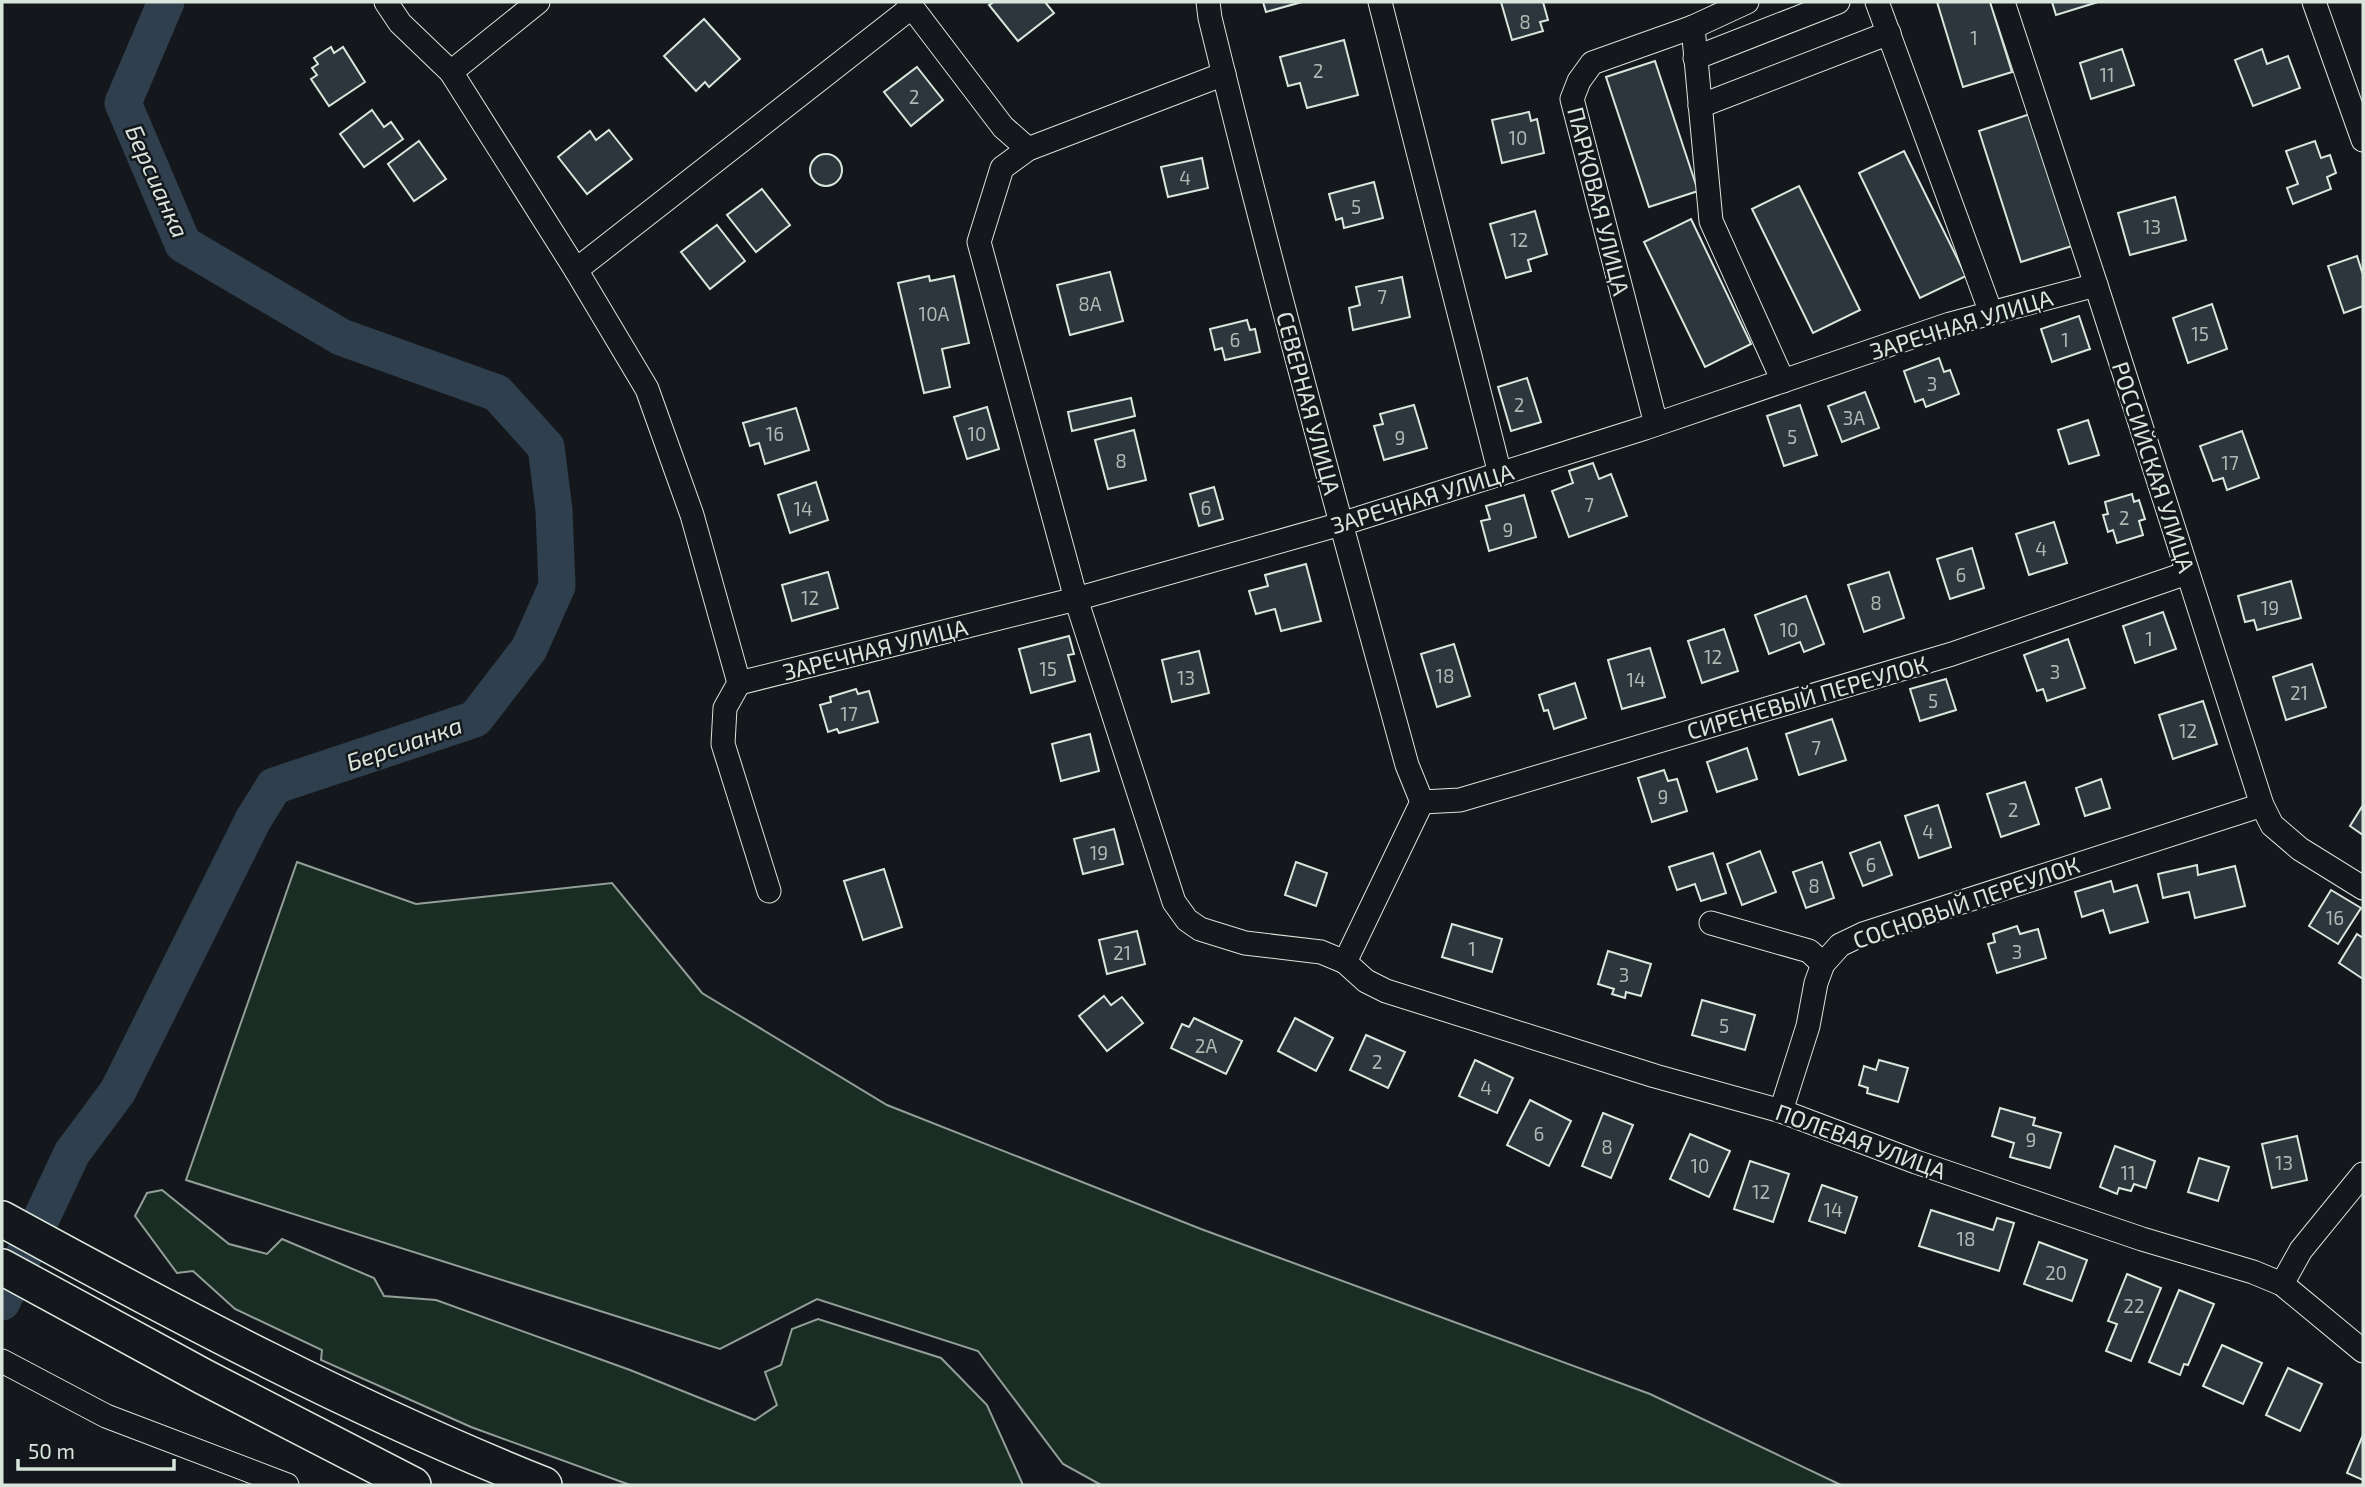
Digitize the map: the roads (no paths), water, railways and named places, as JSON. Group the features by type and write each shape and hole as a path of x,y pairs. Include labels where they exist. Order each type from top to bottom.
{"highway":[{"path":"2,1219 229,1341 356,1404 473,1457 544,1485"},
{"path":"2,1267 413,1485"}],"street":[{"path":"386,2 400,23 451,72 576,270 647,389 692,515 739,683 725,708 723,744 769,891"},
{"path":"451,72 538,2"},
{"name":"СЕВЕРНАЯ УЛИЦА","path":"1208,2 1224,75 1340,524 1407,765 1422,802"},
{"path":"1380,2 1500,474"},
{"name":"ПАРКОВАЯ УЛИЦА","path":"1656,424 1572,99 1579,81 1592,63 1693,27 1747,2"},
{"path":"1695,58 1838,2"},
{"path":"1877,2 1991,313"},
{"name":"РОССИЙСКАЯ УЛИЦА","path":"2003,2 2262,805 2272,825 2300,849 2363,888"},
{"path":"2314,2 2363,140"},
{"path":"576,270 910,5 1003,127 1028,149"},
{"path":"1693,27 1711,221 1783,380"},
{"path":"1700,106 1889,33"},
{"path":"1224,75 1028,149 1002,168 979,242 1076,599 1174,902 1187,920 1216,936 1245,943 1321,952 1346,962 1422,802"},
{"name":"ЗАРЕЧНАЯ УЛИЦА","path":"739,683 1076,599 1340,524 1656,424 1950,324 2096,285"},
{"name":"СИРЕНЕВЫЙ ПЕРЕУЛОК","path":"1422,802 1460,800 1939,658 2187,573"},
{"name":"СОСНОВЫЙ ПЕРЕУЛОК","path":"1823,964 1840,946 1863,934 2262,805"},
{"path":"1711,923 1809,951 1823,964 1815,983 1808,1026 1781,1111"},
{"name":"ПОЛЕВАЯ УЛИЦА","path":"1346,962 1366,981 1386,990 1654,1076 1781,1111 1916,1162 2142,1238 2253,1272 2282,1284 2363,1351"},
{"path":"2282,1284 2301,1250 2363,1174"},
{"path":"2,1362 78,1403 157,1437 287,1485"}],"waterway":[{"name":"Берсианка","path":"2,1302 72,1153 118,1091 253,820 274,786 475,719 529,649 557,586 554,510 546,447 497,393 341,337 183,244 123,103 166,2"}]}
